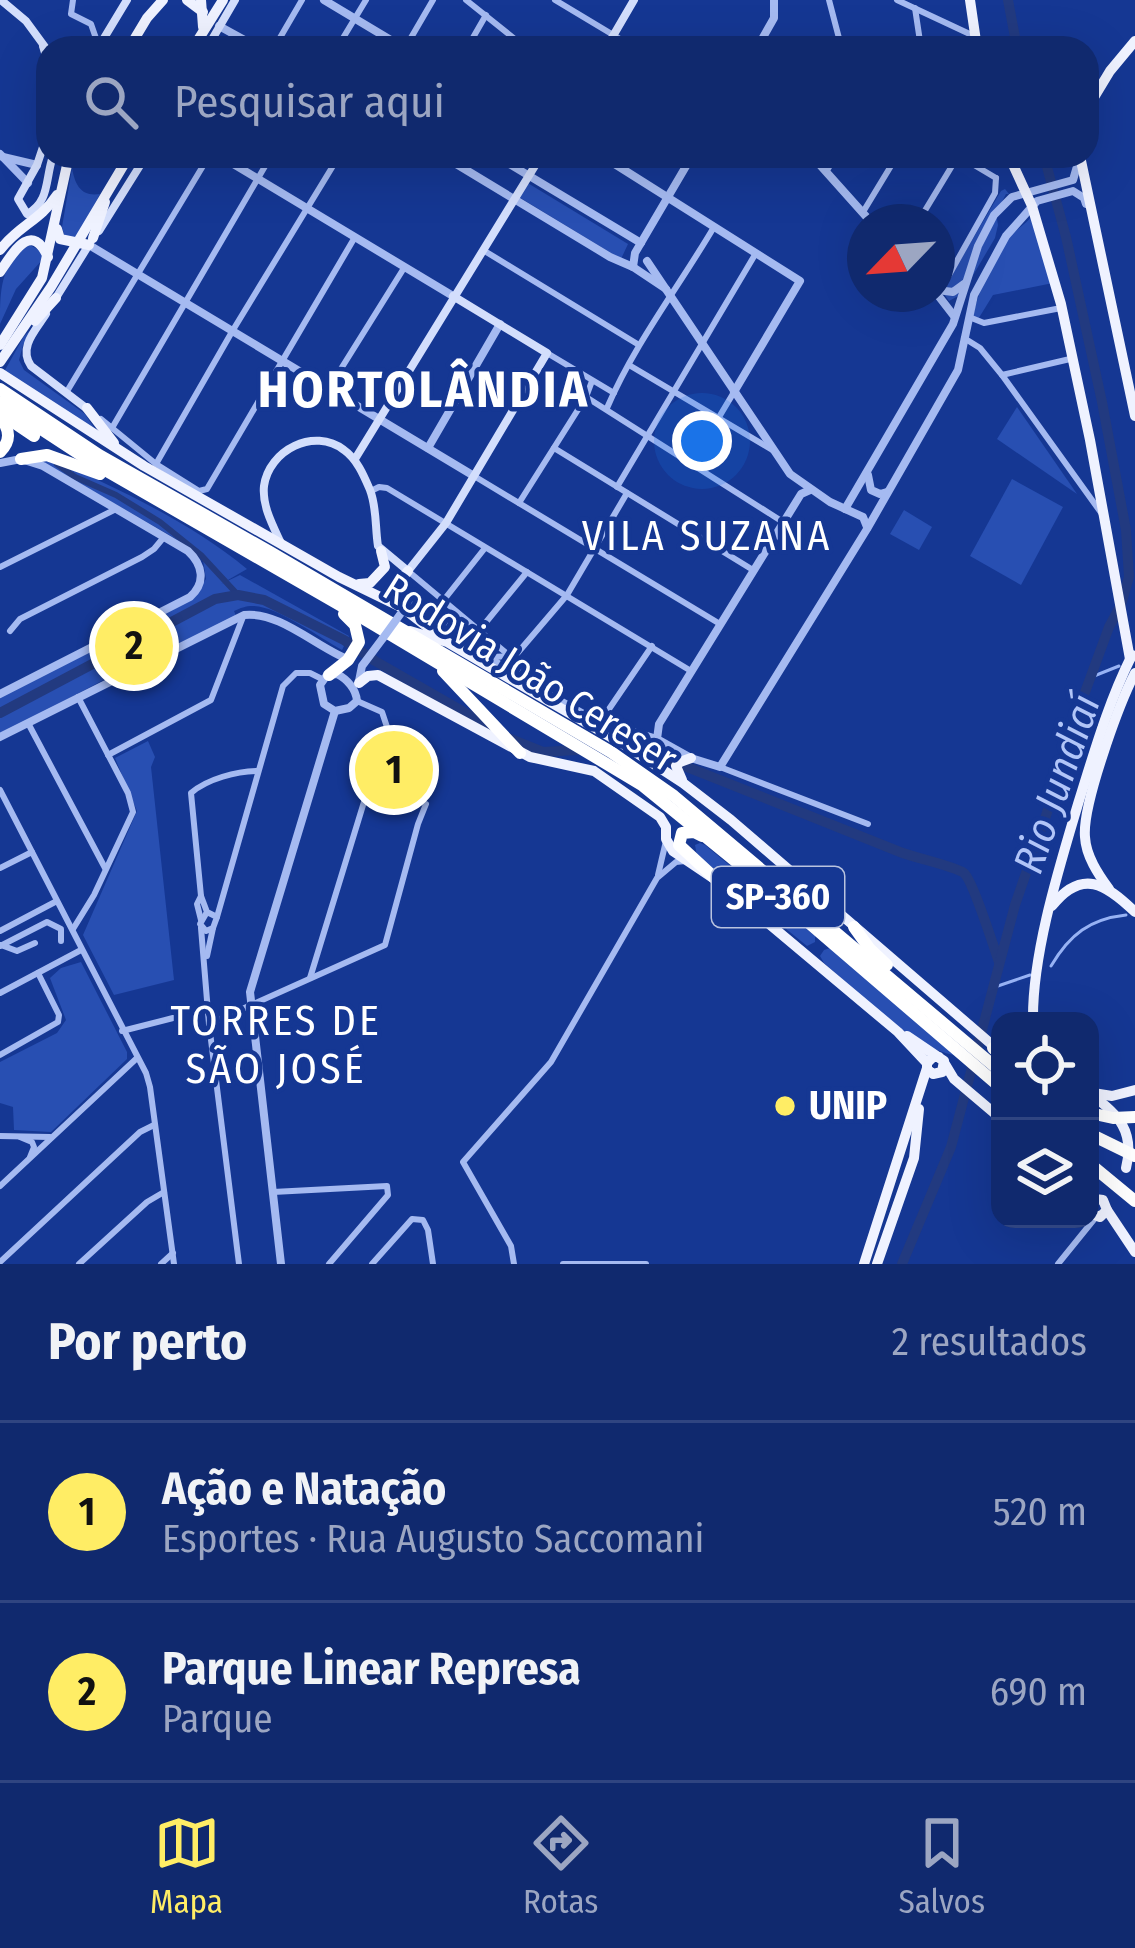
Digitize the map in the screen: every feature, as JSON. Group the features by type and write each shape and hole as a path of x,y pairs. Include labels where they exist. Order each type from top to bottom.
{"highway":[{"name":"Rodovia João Cereser","path":"0,389 99,455 398,627 572,737"},
{"name":"Rodovia João Cereser","path":"0,402 135,488 674,796 958,1034"},
{"path":"0,415 88,470"},
{"path":"0,415 9,440 0,452"},
{"path":"21,459 47,455 135,488"},
{"path":"278,570 350,618 358,629 359,642 345,668"},
{"path":"432,659 517,749"},
{"name":"Rodovia João Cereser","path":"604,755 991,1058"},
{"path":"580,766 603,766 642,785"},
{"path":"719,882 673,845 688,832 722,850"},
{"path":"854,927 938,1017"},
{"path":"1099,1115 1135,1117"},
{"path":"1099,1138 1135,1156"},
{"path":"1100,1202 1135,1205"}],"main road":[{"path":"1,0 37,36"},
{"path":"106,36 128,0"},
{"path":"136,36 162,0"},
{"path":"187,0 202,6 203,31"},
{"path":"200,36 223,0"},
{"path":"214,36 235,0"},
{"path":"614,35 634,0"},
{"path":"970,4 974,36"},
{"path":"1099,90 1135,41"},
{"path":"36,168 18,200 27,214 41,204 49,168"},
{"path":"0,362 36,292 48,257 66,168"},
{"path":"120,451 86,408 31,366 25,354 122,168"},
{"path":"6,345 138,168"},
{"path":"355,459 534,168"},
{"path":"1015,168 1034,197 1061,308 1132,654 1112,694 1049,909 1033,1012"},
{"path":"1081,168 1135,416"},
{"path":"0,250 15,232 44,213 62,187"},
{"path":"56,220 60,238 87,242"},
{"path":"1016,225 1030,224 1040,230"},
{"path":"0,272 26,241 37,241 48,257"},
{"path":"453,296 547,353 446,523 393,590 396,602 447,641 682,780 854,927 958,1034"},
{"path":"6,345 56,298"},
{"path":"0,373 120,451 288,549 403,608"},
{"path":"288,549 271,521 265,498 270,468 280,455 304,442 323,440 343,448 355,459 371,491 376,539 385,567 370,583 353,584"},
{"path":"381,551 408,571"},
{"path":"398,627 447,641"},
{"path":"1135,673 1118,712 1085,821 1087,848 1099,875 1135,912"},
{"path":"358,692 368,676 378,675 517,749 600,775 660,817 687,861 719,882 991,1110"},
{"path":"682,780 676,766 688,759"},
{"path":"1049,909 1077,885 1091,884 1135,902"},
{"path":"864,1264 919,1094 935,1067"},
{"path":"1099,1094 1135,1090"},
{"path":"877,1264 914,1158 919,1094"},
{"path":"1099,1100 1121,1122 1130,1150 1126,1168 1135,1156"},
{"path":"899,1154 909,1150 914,1158"},
{"path":"1100,1202 1135,1252"}],"street":[{"path":"73,0 71,14 91,24 95,36"},
{"path":"281,36 302,0"},
{"path":"324,0 384,36"},
{"path":"344,36 366,0"},
{"path":"411,36 433,0"},
{"path":"466,0 510,36"},
{"path":"555,0 614,35"},
{"path":"765,36 774,18 774,0"},
{"path":"830,0 839,36"},
{"path":"897,0 968,36"},
{"path":"956,26 970,4"},
{"path":"915,8 919,36"},
{"path":"474,36 487,14"},
{"path":"219,26 237,36"},
{"path":"1,155 36,164"},
{"path":"1,155 28,182"},
{"path":"66,393 201,168"},
{"path":"241,168 453,296"},
{"path":"112,428 264,168"},
{"path":"156,464 332,168"},
{"path":"463,168 610,257 627,266 640,262"},
{"path":"516,168 641,243"},
{"path":"622,168 800,281 691,464"},
{"path":"685,168 634,253 669,292 805,492 863,517 867,529"},
{"path":"822,168 856,204"},
{"path":"826,172 828,168"},
{"path":"868,204 890,168"},
{"path":"929,204 951,168"},
{"path":"979,168 996,178"},
{"path":"955,262 995,193 996,178 1004,168"},
{"path":"845,508 953,324 994,215 1012,197 1034,197 1066,188 1077,168"},
{"path":"1066,188 1084,198 1091,217"},
{"path":"720,767 867,529 958,370 974,296 986,269 1034,197"},
{"path":"994,215 1016,225"},
{"path":"607,408 664,300 714,227"},
{"path":"86,408 156,464 204,491 355,237"},
{"path":"87,242 720,624"},
{"path":"483,249 639,345"},
{"path":"617,487 757,252"},
{"path":"329,388 404,268"},
{"path":"955,291 965,283"},
{"path":"969,317 984,323 1061,308"},
{"path":"951,312 953,324"},
{"path":"428,448 500,324"},
{"path":"964,338 1002,375 1104,517"},
{"path":"547,353 614,393"},
{"path":"1002,375 1073,358"},
{"path":"629,365 774,452"},
{"path":"519,503 592,381"},
{"path":"586,397 783,522"},
{"path":"554,448 753,569"},
{"path":"0,464 21,459 43,466 188,551 200,567 201,580 190,597 0,694"},
{"path":"868,473 871,490 880,494 890,490"},
{"path":"371,491 387,488 691,670"},
{"path":"660,741 659,724 805,492"},
{"path":"489,657 513,657 567,595 627,493"},
{"path":"0,567 114,510"},
{"path":"10,631 20,619 154,549 164,537"},
{"path":"442,602 486,547"},
{"path":"408,571 513,657 524,680"},
{"path":"478,632 526,572"},
{"path":"358,692 349,708 335,711 324,704 320,685 345,668 407,605 421,604 489,657 588,716 660,741 688,759 868,824"},
{"path":"108,755 212,700 244,615"},
{"path":"0,737 244,615 269,618 329,652 358,692 382,712 386,728 310,978"},
{"path":"227,622 231,643"},
{"path":"588,716 607,712 652,646"},
{"path":"345,668 358,692"},
{"path":"201,924 222,896 285,681 296,673 345,668"},
{"path":"72,931 133,812 128,793 78,697"},
{"path":"281,1264 250,992 335,711"},
{"path":"28,722 106,869"},
{"path":"206,960 213,928 201,896 190,794 220,779 258,771"},
{"path":"0,790 150,1087 175,1264"},
{"path":"209,1024 385,945 426,804"},
{"path":"514,1264 511,1246 464,1162 551,1062 673,845"},
{"path":"657,878 673,845"},
{"path":"0,868 32,852"},
{"path":"657,878 676,862 687,861"},
{"path":"201,896 197,904 209,1024 239,1264"},
{"path":"0,931 57,901"},
{"path":"1,945 47,922 61,929 62,941"},
{"path":"201,924 206,931 213,928"},
{"path":"1,945 19,951 35,943"},
{"path":"0,993 81,950"},
{"path":"0,1054 58,1022 38,973"},
{"path":"122,1031 172,1018"},
{"path":"0,1186 137,1058"},
{"path":"0,1262 140,1132 155,1125"},
{"path":"0,1136 52,1138"},
{"path":"17,1136 32,1142 29,1161"},
{"path":"272,1192 387,1186 388,1196 329,1264"},
{"path":"80,1264 164,1192"},
{"path":"1058,1264 1100,1202"},
{"path":"372,1264 412,1220 425,1224 433,1264"},
{"path":"161,1264 173,1253"},
{"path":"563,1264 646,1264"}],"shaded area":[{"path":"72,168 80,188 100,194 72,239 65,237 62,227"},
{"path":"526,182 628,244 621,259 519,197"},
{"path":"1001,191 1009,194 996,213 995,238 962,294 955,298 955,269"},
{"path":"1033,215 1053,283 993,295 977,321 975,309 992,263 1004,243"},
{"path":"30,245 42,252 43,259 16,289 0,324 7,269"},
{"path":"39,322 23,345 19,360 24,370 85,414 102,440 4,372 24,336"},
{"path":"1017,407 1077,494 997,439"},
{"path":"50,458 201,536 247,569 221,584 240,575 349,636 342,650 274,611 245,607 234,611 236,616 0,735 0,696 197,592 206,579 203,560 185,544 37,459"},
{"path":"1012,479 1063,507 1021,585 970,556"},
{"path":"904,510 932,527 919,550 890,534"},
{"path":"148,741 155,757 151,767 174,980 114,995 83,935 137,811 115,758"},
{"path":"700,843 815,936 815,942 807,946 697,856 695,845"},
{"path":"830,948 959,1055 926,1045 869,1003 824,963 820,956"},
{"path":"81,962 127,1059 51,1132 14,1130 13,1107 0,1103 0,1062 57,1033 66,1020 50,978 61,968"}],"waterway":[{"name":"Rio Jundiaí","path":"1008,0 1015,36"},
{"name":"Rio Jundiaí","path":"902,1264 951,1147 1015,905 1070,733 1129,577 1126,530 1102,402 1047,168"},
{"path":"57,464 160,522 201,555 238,595"},
{"path":"0,713 215,599 238,595 264,600 344,640 492,728"},
{"path":"1089,678 1119,666"},
{"path":"508,738 543,752 577,750"},
{"path":"672,761 964,873 999,962"},
{"path":"1051,966 1082,930 1126,915"},
{"path":"992,988 1030,975"}],"place":[{"name":"Parque Linear Represa","path":"134,646"},
{"name":"Ação e Natação","path":"394,770"},
{"name":"UNIP","path":"785,1106"}],"district":[{"name":"HORTOLÂNDIA","path":"424,390"},
{"name":"VILA SUZANA","path":"707,536"},
{"name":"TORRES DE SÃO JOSÉ","path":"276,1045"}]}
